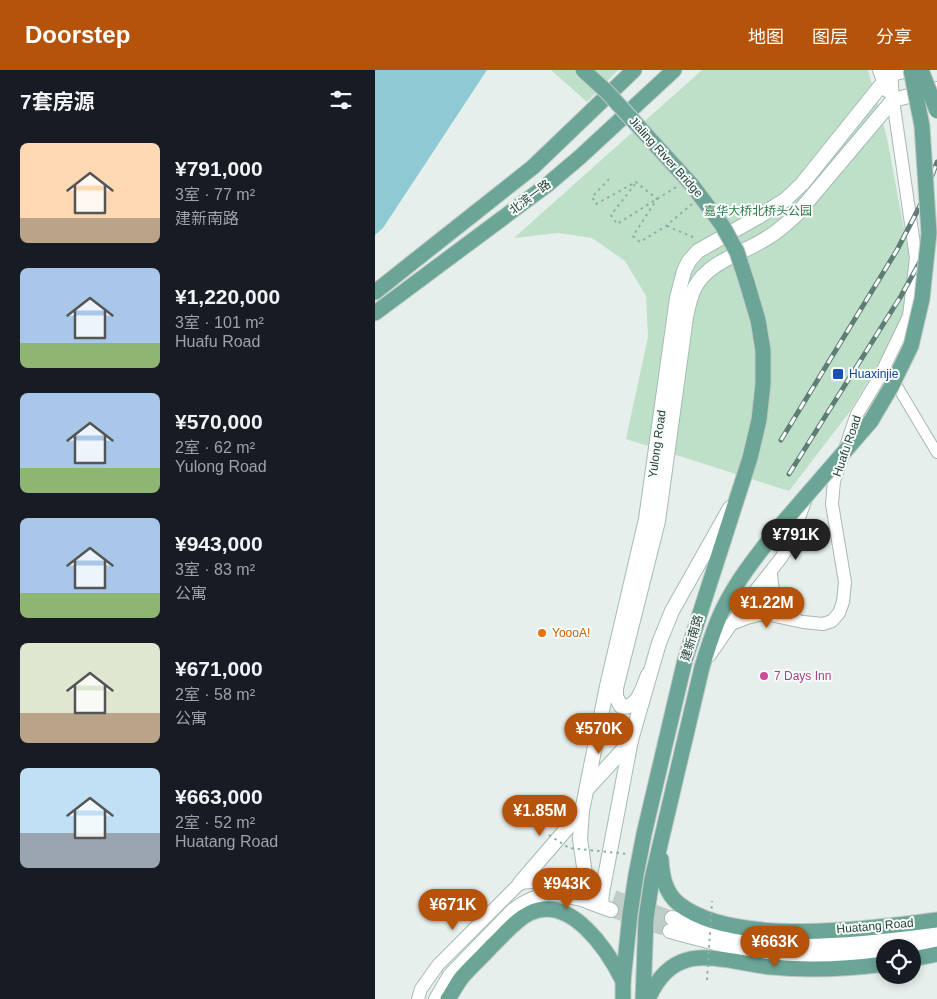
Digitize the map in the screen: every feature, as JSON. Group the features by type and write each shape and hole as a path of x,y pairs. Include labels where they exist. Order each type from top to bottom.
{"main road":[{"name":"Jialing River Bridge","path":"583,70 613,99 701,196 722,225 737,252 747,283"},
{"name":"北滨一路","path":"375,292 533,167 634,70"},
{"name":"北滨一路","path":"375,313 547,185 674,70"},
{"path":"787,530 809,492 871,420 891,387 911,346 922,299 929,233 923,126 909,70 886,74"},
{"path":"921,70 937,111"},
{"name":"Yulong Road","path":"601,900 580,839 582,811 607,686 646,519 681,282 689,261 698,251 785,200 802,184 886,74"},
{"path":"893,100 937,89"},
{"name":"Yulong Road","path":"649,675 636,701 632,705 626,707 621,706 617,702 616,688 658,521 686,317 695,287 704,275 716,266 767,238 782,228 797,214 893,100"},
{"name":"建新南路","path":"623,999 623,982 636,876 683,669 750,458 759,420 763,384 762,343 758,320 747,283"},
{"path":"601,900 631,740 659,642 672,611 738,494"},
{"name":"建新南路","path":"643,999 646,919 661,839 702,668 719,619 735,587 749,565 787,530"},
{"path":"587,788 631,740"},
{"path":"520,883 582,811"},
{"name":"Huatang Road","path":"661,839 661,871 663,882 668,891 677,903 693,913 708,919 747,928 807,931 882,927 937,920"},
{"path":"448,999 462,977 518,920 530,913 541,910 555,910 568,915 581,924 612,959 623,982"},
{"path":"876,940 809,944 771,942 671,924 718,944 771,954 844,955 876,951"},
{"path":"881,939 937,928"},
{"path":"921,945 937,942"},
{"path":"921,957 937,954"},
{"path":"648,999 660,978 668,970 688,959 701,958 770,968 810,970 844,969 876,965"}],"street":[{"name":"Huafu Road","path":"729,626 759,615 770,615 823,624 832,621 839,613 843,602 845,582 832,504 835,481 857,414 885,366 909,316 916,258 893,100 886,74"},
{"path":"885,366 937,453"},
{"name":"建新南路","path":"702,668 729,626 771,573 788,547 787,530"},
{"path":"771,573 771,589 777,604 790,616 803,622"},
{"path":"418,999 421,989 438,965 520,883 555,880 601,900"},
{"path":"435,999 449,975 522,901 534,896 549,894 601,900"}],"path":[{"path":"609,179 591,198 596,204 636,182"},
{"path":"636,182 611,215 617,224 688,180"},
{"path":"636,182 657,199"},
{"path":"657,199 633,236 640,242 666,226 701,196"},
{"path":"666,226 708,244"},
{"path":"549,835 569,848 628,854"},
{"path":"707,980 712,901"}],"green space":[{"path":"551,70 618,70 587,102"},
{"name":"嘉华大桥北桥头公园","path":"702,70 868,70 887,138 909,256 905,312 878,365 848,414 789,491 626,439 648,337 646,296 625,261 592,238 558,233 514,238"}],"water":[{"path":"375,70 487,70 383,228 375,235"}],"tunnel":[{"path":"614,897 672,918"},
{"path":"611,910 670,931"}],"railway":[{"path":"781,440 897,250 923,200 937,162"},
{"path":"789,474 901,296 937,231"}],"place":[{"name":"Huaxinjie","path":"838,374"},
{"name":"YoooA!","path":"542,633"},
{"name":"7 Days Inn","path":"764,676"}]}
